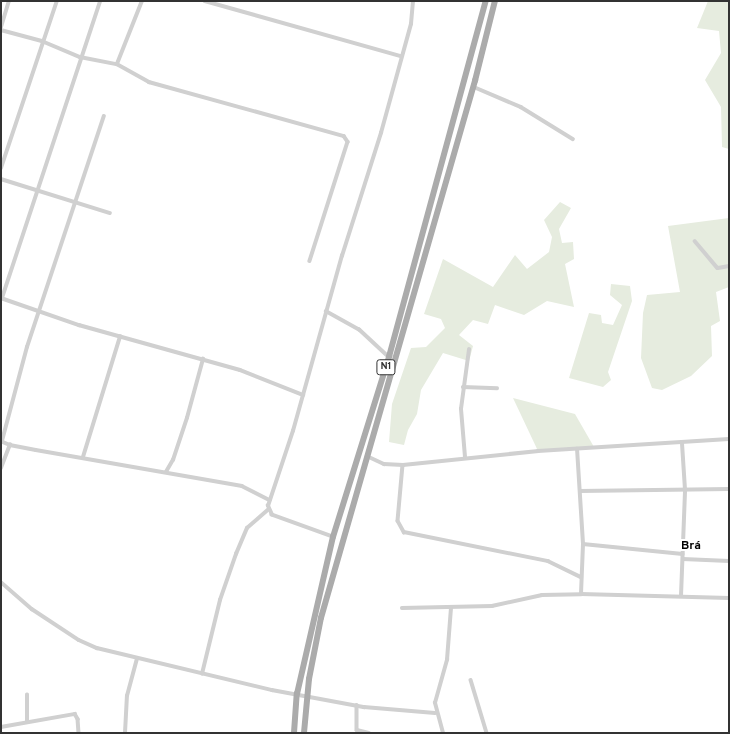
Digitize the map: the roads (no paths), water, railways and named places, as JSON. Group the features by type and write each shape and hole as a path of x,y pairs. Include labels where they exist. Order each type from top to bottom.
{"main road":[{"name":"N1","path":"294,733 297,694 333,538 390,356 486,1"},
{"name":"N1","path":"304,733 307,696 321,618 474,87 495,1"}],"street":[{"path":"1,27 9,1"},
{"path":"1,168 42,41 57,1"},
{"path":"100,1 80,57 58,132 36,189 2,298 120,337 240,370 303,395"},
{"path":"117,64 142,1"},
{"path":"205,1 401,56"},
{"path":"202,674 220,600 236,554 248,528 268,510 303,395 326,311 381,133 411,24 413,1"},
{"path":"1,30 42,41 80,57 117,64 149,82 344,136 348,142 310,261"},
{"path":"474,87 520,107 573,139"},
{"path":"104,116 40,311 1,441 10,445 242,486 270,500"},
{"path":"1,179 110,213"},
{"path":"695,241 718,268 729,266"},
{"path":"326,311 359,330 390,356"},
{"path":"83,457 120,337"},
{"path":"464,457 461,428 463,387 469,350"},
{"path":"166,472 173,460 185,425 203,359"},
{"path":"463,387 497,388"},
{"path":"367,456 384,464 403,465 464,457 729,439"},
{"path":"681,596 685,490 682,443"},
{"path":"1,468 10,445"},
{"path":"577,449 583,544 581,594"},
{"path":"403,465 398,526 404,532 548,561 582,577"},
{"path":"580,490 729,489"},
{"path":"268,510 277,517 333,538"},
{"path":"583,544 683,554"},
{"path":"683,559 729,561"},
{"path":"1,582 32,609 79,640 97,648 202,674 307,696 357,705 435,713"},
{"path":"402,608 451,608 504,605 542,596 581,594 729,598"},
{"path":"443,733 435,713 436,696 449,649 451,608"},
{"path":"125,733 127,696 137,659"},
{"path":"471,680 487,733"},
{"path":"27,695 27,722"},
{"path":"357,705 357,730 369,733"},
{"path":"1,727 75,714 78,719 80,733"}],"district":[{"name":"Brá","path":"691,547"}]}
